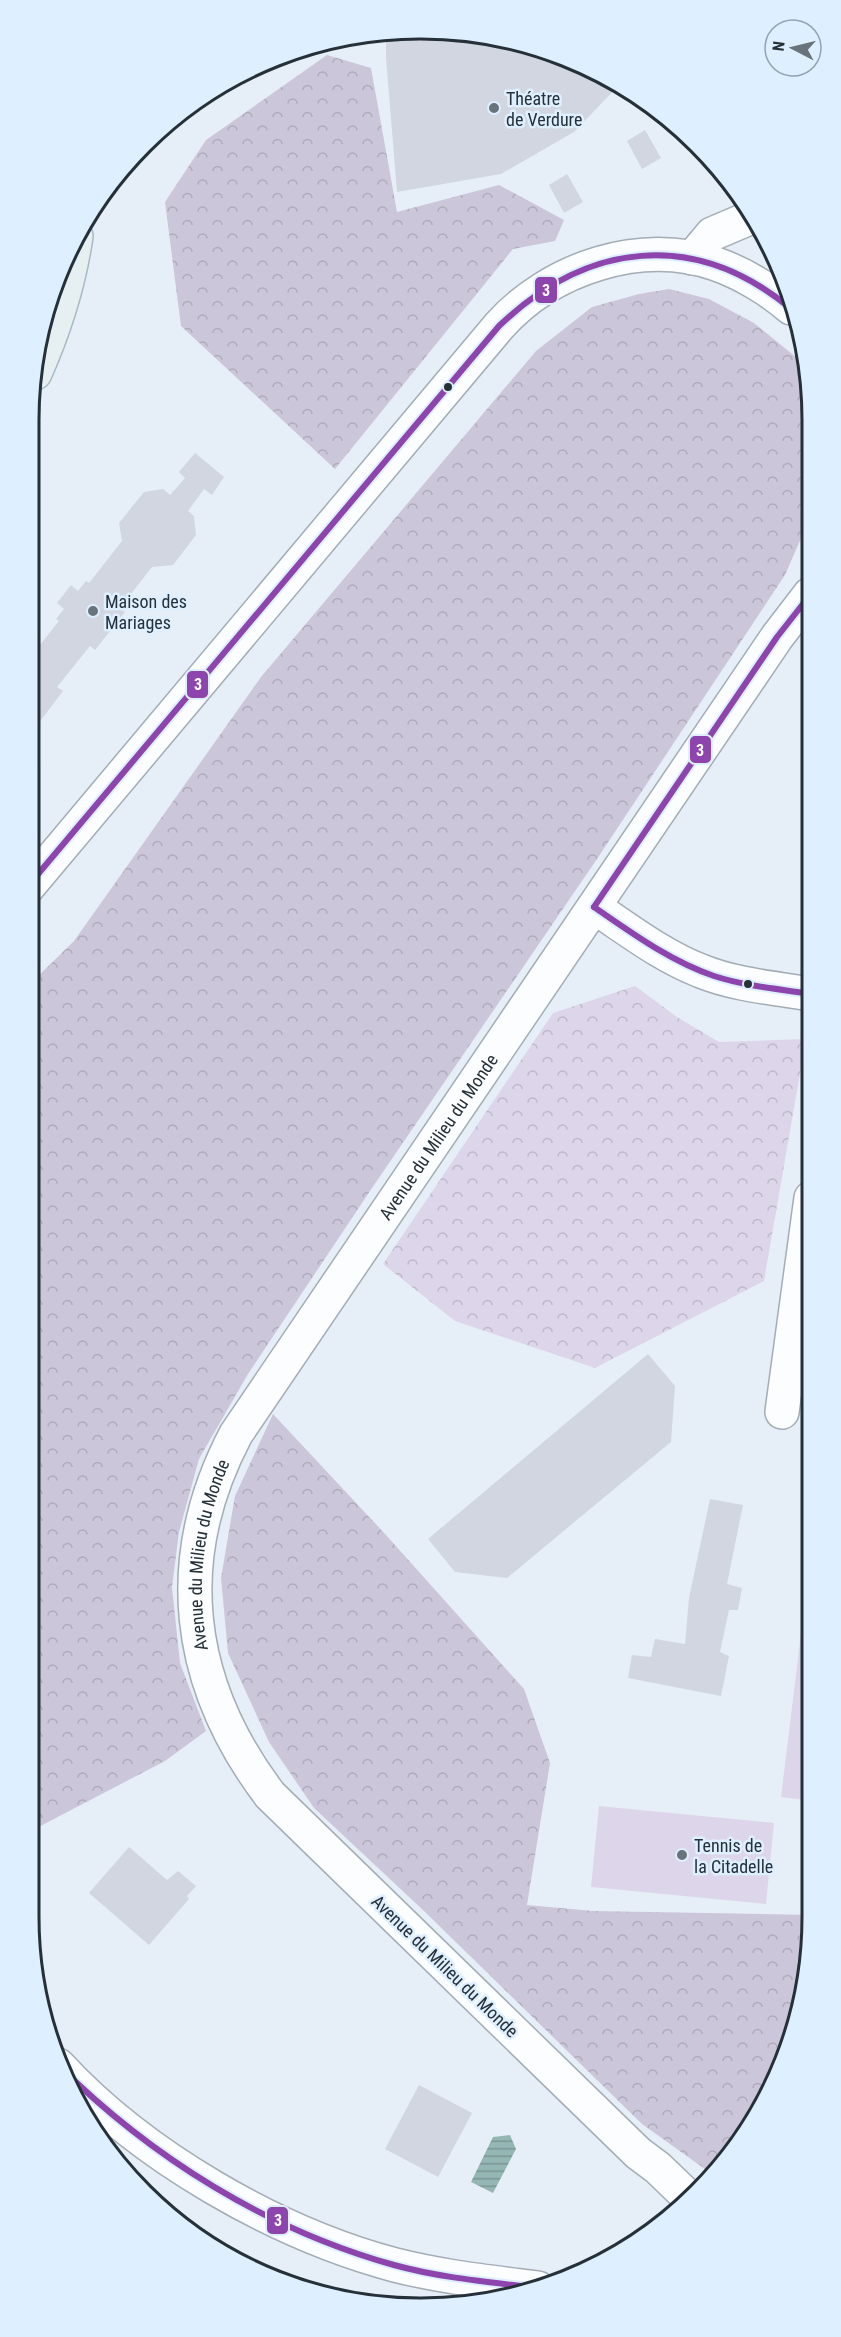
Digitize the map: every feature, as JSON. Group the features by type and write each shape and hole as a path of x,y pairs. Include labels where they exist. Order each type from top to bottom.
{"main road":[{"path":"46,348 65,297 70,271"}],"street":[{"path":"692,258 712,234 745,220"},
{"path":"39,874 216,661 516,308 547,286 568,275 603,262 654,255 692,258 718,265 738,274 783,303"},
{"name":"Avenue du Milieu du Monde","path":"683,2192 630,2145 270,1795 240,1752 216,1703 204,1665 195,1616 196,1566 206,1506 213,1484 236,1434 777,636 802,604"},
{"path":"594,907 666,955 703,972 738,982 802,993"},
{"path":"782,1412 802,1264"},
{"path":"77,2082 116,2118 166,2157 216,2189 286,2225 368,2257 397,2265 474,2281 516,2286"}],"green space":[{"path":"327,55 371,68 397,212 499,185 564,220 555,241 513,249 335,469 181,326 165,202 206,140"},
{"path":"669,289 709,299 754,323 797,358 802,420 802,536 785,575 597,859 248,1374 199,1459 179,1532 172,1587 180,1663 206,1731 165,1761 39,1827 39,975 74,941 261,677 536,351 592,307 639,294"},
{"path":"635,986 677,1017 719,1042 802,1039 802,1062 764,1281 595,1368 455,1321 383,1264 553,1013"},
{"path":"273,1414 386,1535 524,1689 550,1763 527,1905 593,1911 802,1915 795,1991 782,2039 751,2107 723,2149 706,2170 642,2124 424,1911 314,1808 269,1742 228,1653 221,1578 235,1496"},
{"path":"802,1626 802,1800 781,1797"},
{"name":"Tennis de la Citadelle","path":"599,1806 774,1823 766,1904 591,1887"}],"shaded area":[{"path":"510,2135 516,2149 493,2193 471,2182 493,2137"}],"building":[{"name":"Théatre de Verdure","path":"420,39 470,42 543,59 589,78 613,91 574,132 501,174 397,192 386,41"},
{"path":"645,130 661,158 642,169 627,141"},
{"path":"567,174 583,202 564,213 549,185"},
{"name":"Maison des Mariages","path":"195,453 224,477 212,495 204,489 188,511 194,516 196,535 173,565 152,567 120,608 125,612 95,650 90,646 57,687 63,691 39,723 39,646 59,621 56,619 64,609 57,603 71,585 78,591 86,581 89,583 122,541 119,523 144,492 163,489 170,495 185,478 179,472"},
{"path":"648,1354 675,1386 671,1442 507,1578 455,1572 428,1539"},
{"path":"710,1499 743,1505 727,1584 742,1588 738,1610 729,1610 720,1652 729,1656 721,1696 628,1678 632,1655 651,1657 655,1639 685,1644 689,1598"},
{"path":"129,1847 167,1880 178,1871 196,1886 187,1896 189,1899 149,1945 89,1893"},
{"path":"419,2085 472,2113 438,2177 385,2149"}],"transit line":[{"name":"3","path":"39,873 499,326 533,298 568,277 604,263 642,256 679,257 716,266 754,283 784,304"},
{"name":"3","path":"594,907 777,637 802,605"},
{"name":"3","path":"594,907 652,946 698,970 738,982 802,993"},
{"name":"3","path":"77,2083 132,2130 172,2160 213,2186 301,2232 394,2265 466,2279 517,2285"}],"place":[{"name":"Théatre de Verdure","path":"494,108"},
{"name":"Maison des Mariages","path":"93,611"},
{"name":"Tennis de la Citadelle","path":"682,1855"}]}
